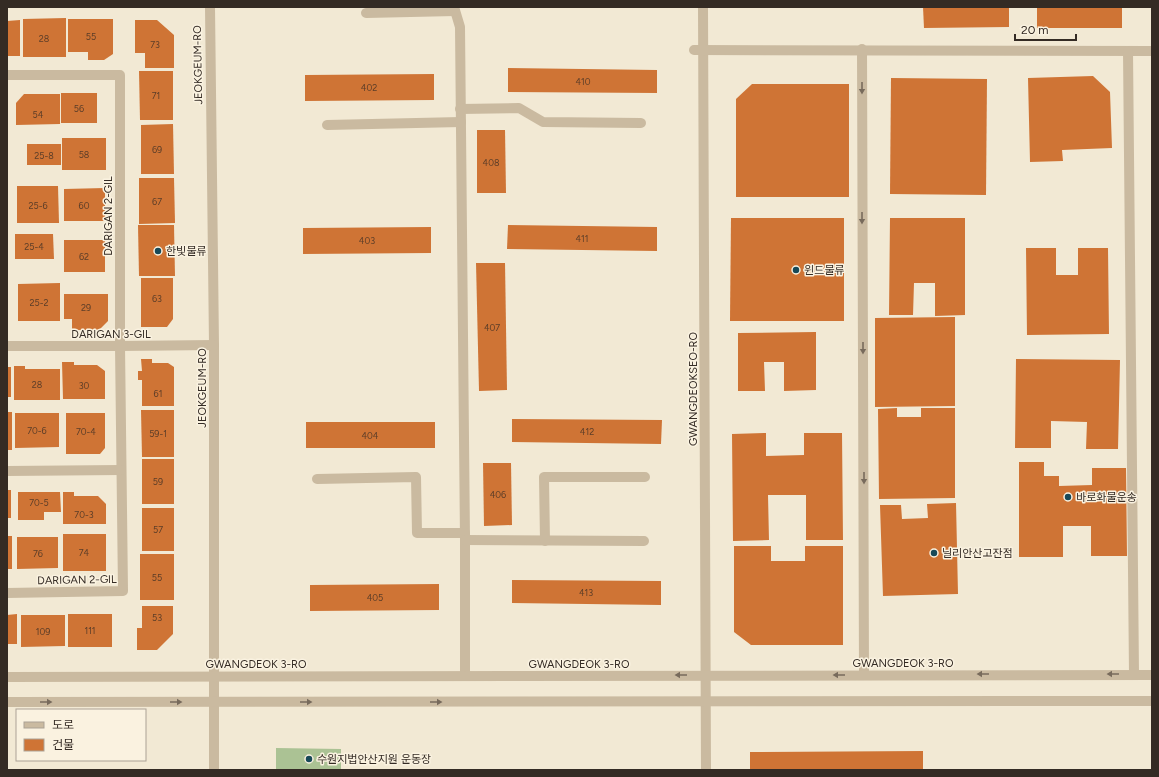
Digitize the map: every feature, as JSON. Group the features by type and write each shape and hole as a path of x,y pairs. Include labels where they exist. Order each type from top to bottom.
{"street":[{"name":"JEOKGEUM-RO","path":"210,7 214,345 214,770"},
{"name":"GWANGDEOKSEO-RO","path":"703,7 699,50 706,770"},
{"path":"366,13 455,9 460,27 465,676"},
{"path":"862,49 864,675"},
{"path":"699,50 862,49 1152,51"},
{"path":"1128,51 1134,674"},
{"name":"DARIGAN 2-GIL","path":"7,75 120,75 120,346 123,591 7,593"},
{"path":"460,110 519,108 544,122 641,123"},
{"path":"327,125 461,122"},
{"name":"DARIGAN 3-GIL","path":"7,346 214,345"},
{"path":"7,470 121,470"},
{"path":"317,479 416,477 417,533 545,541 644,541"},
{"path":"545,541 544,477 645,477"},
{"name":"GWANGDEOK 3-RO","path":"7,677 214,675 465,676 1152,674"},
{"path":"7,702 1152,701"}],"green space":[{"name":"수원지법안산지원 운동장","path":"276,748 341,749 341,770 276,770"}],"building":[{"path":"923,7 1009,7 1009,27 924,28"},
{"path":"1037,7 1122,7 1122,28 1037,28"},
{"path":"66,18 66,57 23,57 23,19"},
{"path":"68,19 113,19 113,54 104,60 88,60 88,52 68,52"},
{"path":"20,20 20,56 7,56 7,21"},
{"path":"135,20 157,20 174,35 174,68 145,68 145,53 135,53"},
{"path":"508,68 657,70 657,93 508,92"},
{"path":"139,71 173,71 173,120 140,120"},
{"path":"434,74 434,100 305,101 305,75"},
{"path":"1093,76 1110,92 1112,148 1062,150 1063,161 1030,162 1028,78"},
{"path":"891,78 987,79 986,195 890,194"},
{"path":"752,84 849,84 849,197 736,197 736,99"},
{"path":"61,93 97,93 97,123 61,123"},
{"path":"24,94 60,94 60,124 16,125 16,103"},
{"path":"173,124 174,174 141,174 141,125"},
{"path":"477,130 505,130 506,193 477,193"},
{"path":"62,138 106,138 106,170 62,170"},
{"path":"27,144 61,144 61,165 27,165"},
{"path":"139,178 174,178 175,223 139,224"},
{"path":"17,186 58,186 59,223 17,223"},
{"path":"105,188 105,221 64,221 64,189"},
{"path":"731,218 844,218 844,321 730,321"},
{"path":"890,218 965,218 965,315 935,316 935,283 914,283 913,315 889,315"},
{"path":"138,225 174,225 175,276 139,276"},
{"path":"508,225 657,227 657,251 507,249"},
{"path":"431,227 431,253 303,254 303,228"},
{"path":"15,234 53,234 54,259 15,259"},
{"path":"64,240 105,240 105,272 64,272"},
{"path":"1026,248 1056,248 1056,275 1078,275 1078,248 1108,248 1109,334 1027,335"},
{"path":"476,263 505,263 507,390 479,391"},
{"path":"141,278 173,278 173,319 167,327 141,327"},
{"path":"60,283 60,321 18,321 18,284"},
{"path":"64,294 108,294 108,321 99,330 72,330 72,319 64,319"},
{"path":"955,317 955,406 875,407 875,318"},
{"path":"816,332 816,390 784,391 784,362 764,362 765,391 738,391 738,333"},
{"path":"141,359 152,359 152,363 168,363 174,367 174,406 142,406 142,380 138,380 138,371 142,371"},
{"path":"1016,359 1120,360 1118,449 1086,449 1087,422 1051,421 1051,448 1015,448"},
{"path":"62,362 74,362 74,365 97,365 105,371 105,399 63,399"},
{"path":"14,366 25,366 25,369 60,369 60,400 14,400"},
{"path":"7,367 11,367 11,397 7,397"},
{"path":"897,408 897,417 921,417 921,408 955,408 955,498 879,499 878,409"},
{"path":"141,410 174,410 174,457 142,457"},
{"path":"7,412 12,412 12,450 7,450"},
{"path":"15,413 59,413 59,447 15,448"},
{"path":"66,413 105,413 105,448 100,454 66,454"},
{"path":"512,419 662,420 661,444 512,442"},
{"path":"306,422 435,422 435,448 306,448"},
{"path":"766,433 766,456 804,455 804,433 842,433 843,540 806,540 806,495 768,495 769,540 733,541 732,434"},
{"path":"142,459 174,459 174,504 142,504"},
{"path":"1019,462 1044,462 1044,476 1059,476 1059,486 1092,485 1092,468 1126,468 1127,556 1091,556 1091,526 1063,526 1063,557 1019,557"},
{"path":"483,463 511,463 512,525 484,526"},
{"path":"7,490 11,490 11,518 7,518"},
{"path":"18,492 60,492 61,512 44,512 44,520 18,520"},
{"path":"63,492 74,492 74,496 98,496 106,504 106,524 63,524"},
{"path":"956,503 958,594 883,596 880,505 901,505 902,519 928,518 927,504"},
{"path":"142,508 174,508 174,551 142,551"},
{"path":"63,534 106,534 106,571 63,571"},
{"path":"7,536 12,536 12,569 7,569"},
{"path":"17,537 58,537 58,568 17,569"},
{"path":"734,546 771,546 771,561 805,561 805,546 843,546 843,645 751,645 734,632"},
{"path":"140,554 174,554 174,600 140,600"},
{"path":"512,580 661,581 661,605 512,603"},
{"path":"439,584 439,610 310,611 310,585"},
{"path":"142,606 173,606 173,634 157,650 137,650 137,628 142,628"},
{"path":"17,614 17,644 7,644 7,615"},
{"path":"68,614 112,614 112,647 68,647"},
{"path":"21,615 65,615 65,646 21,647"},
{"path":"923,751 923,770 750,770 750,752"}],"place":[{"name":"한빛물류","path":"158,251"},
{"name":"윈드물류","path":"796,270"},
{"name":"바로화물운송","path":"1068,497"},
{"name":"닐리안산고잔점","path":"934,553"},
{"name":"수원지법안산지원 운동장","path":"309,759"}]}
